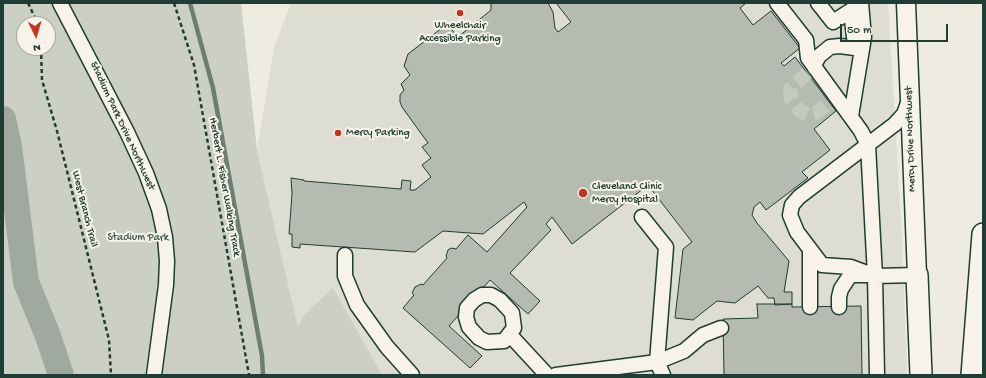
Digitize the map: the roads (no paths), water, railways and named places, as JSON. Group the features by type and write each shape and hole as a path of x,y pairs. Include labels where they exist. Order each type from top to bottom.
{"highway":[{"path":"972,375 983,234"},
{"path":"917,274 921,375"}],"main road":[{"name":"Mercy Drive Northwest","path":"906,3 917,274"}],"street":[{"name":"Stadium Park Drive Northwest","path":"60,3 127,132 146,173 159,209 165,237 167,261 166,286 154,375"},
{"path":"777,3 806,40 811,71 833,100 851,116 868,145 875,276 877,375"},
{"path":"818,3 833,22 858,6 864,36 851,116"},
{"path":"811,71 819,56 830,48 840,46 862,49"},
{"path":"875,276 851,267 824,266 797,232 792,222 790,213 792,206 799,198 895,124 904,114 910,100"},
{"path":"642,217 666,247 657,362 663,375"},
{"path":"810,250 810,307"},
{"path":"345,255 345,276 360,312 387,347 412,375"},
{"path":"843,307 854,286 875,276 917,274"},
{"path":"556,375 657,362 684,351 703,335 721,328"},
{"path":"510,335 547,375"}],"waterway":[{"path":"190,3 213,88 262,356 263,375"},
{"path":"3,119 9,146 26,282 48,336 61,375"}],"tunnel":[{"path":"807,73 790,89 791,99 800,111 808,115 816,113 830,102"}],"place":[{"name":"Wheelchair Accessible Parking","path":"460,13"},
{"name":"Mercy Parking","path":"338,133"},
{"name":"Cleveland Clinic Mercy Hospital","path":"583,193"}],"park label":[{"name":"Stadium Park","path":"138,238"}]}
